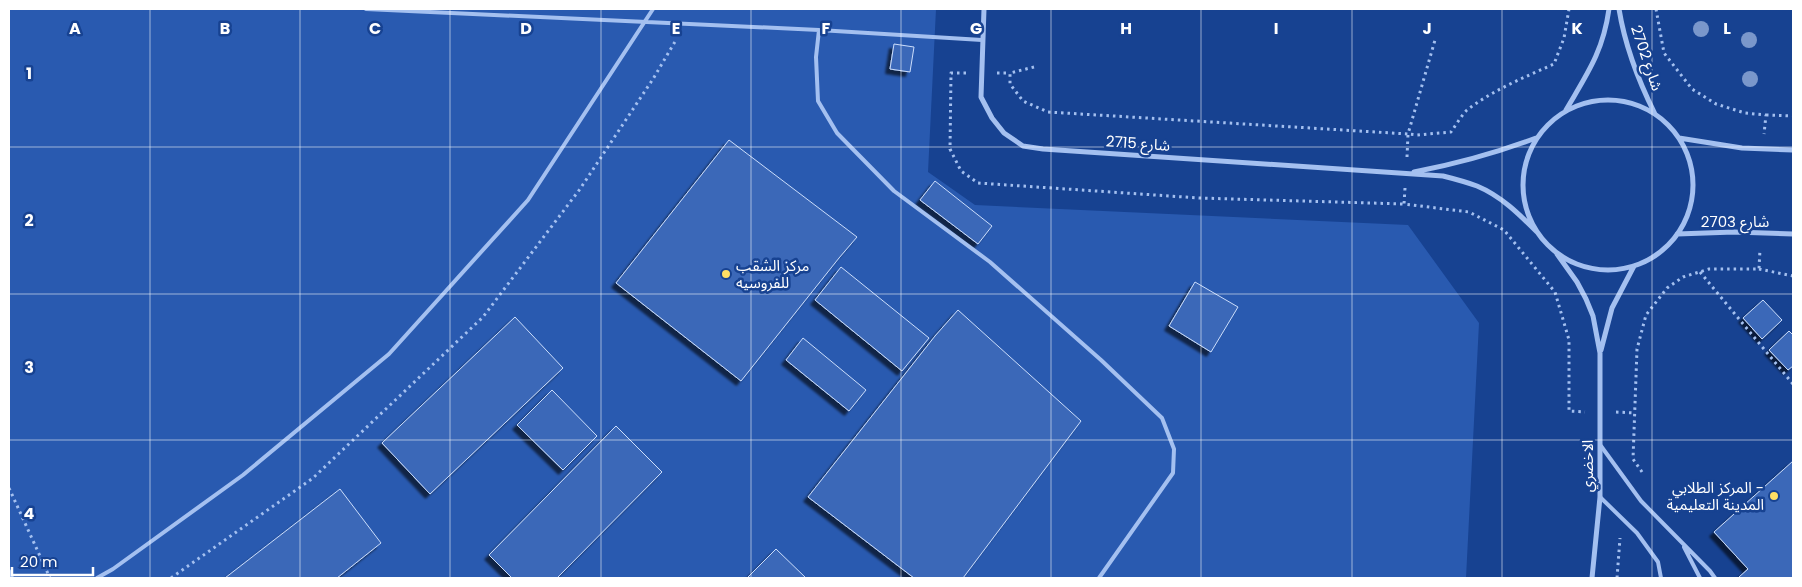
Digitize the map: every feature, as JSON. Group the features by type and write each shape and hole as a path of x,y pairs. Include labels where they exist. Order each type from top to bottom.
{"street":[{"name":"شارع 2715","path":"984,9 981,96 992,118 1004,133 1023,146 1053,150 1443,176 1478,187 1510,206 1537,232"},
{"name":"شارع 2702","path":"1566,110 1585,80 1600,49 1609,9"},
{"name":"شارع 2702","path":"1619,9 1628,51 1640,83 1656,114"},
{"path":"1612,100 1634,104 1656,114 1679,138 1689,162 1692,187 1688,212 1677,234 1658,254 1634,266 1606,270 1579,265 1555,252 1537,232 1526,210 1523,185 1526,161 1536,138 1566,110 1588,102 1612,100"},
{"name":"شارع 2715","path":"1406,173 1451,166 1494,154 1536,138"},
{"path":"1679,138 1742,148 1793,150"},
{"name":"شارع 2703","path":"1677,234 1734,232 1793,234"},
{"name":"الاخضري","path":"1555,252 1586,298 1593,316 1600,353 1600,497 1592,578"},
{"name":"الاخضري","path":"1600,353 1612,308 1634,266"}],"lane":[{"path":"366,9 819,30 982,40"},
{"path":"97,578 113,569 243,475 389,354 528,200 653,9"},
{"path":"819,30 816,58 818,102 837,133 894,191 990,262 1101,360 1162,418 1174,449 1173,473 1099,578"},
{"path":"1599,444 1638,498 1715,578"},
{"path":"1600,497 1637,533 1658,562 1661,578"},
{"path":"1681,542 1700,578"},
{"path":"9,571 12,578"}],"path":[{"path":"1034,67 1010,73 1010,84 1023,101 1048,112 1417,135 1450,132 1466,111 1495,92 1554,64 1564,38 1569,9"},
{"path":"1656,9 1664,54 1692,89 1716,104 1744,113 1793,116"},
{"path":"170,578 313,478 483,317 580,189 686,24"},
{"path":"1404,204 1408,134 1434,40"},
{"path":"981,73 952,73 950,149 961,170 978,182 1199,198 1404,204 1469,212 1504,230 1556,292 1569,340 1569,411 1635,413"},
{"path":"1764,138 1766,115"},
{"path":"1759,269 1760,247"},
{"path":"1647,479 1633,459 1637,349 1646,315 1667,288 1683,277 1709,269 1759,269 1793,276"},
{"path":"1700,272 1793,384"},
{"path":"9,488 50,578"},
{"path":"1617,578 1620,538"}],"shaded area":[{"name":"مركز الشقب للفروسيه","path":"9,9 936,9 928,172 975,205 1408,225 1479,323 1466,578 9,578"}],"building":[{"path":"894,44 914,47 910,72 890,69"},
{"path":"729,140 857,237 741,381 616,283"},
{"path":"935,181 992,226 978,244 920,200"},
{"path":"841,267 929,338 902,371 815,300"},
{"path":"1195,282 1238,307 1211,352 1169,326"},
{"path":"1763,300 1782,320 1762,339 1743,318"},
{"path":"958,310 1081,421 963,578 914,578 808,497 935,336"},
{"path":"515,317 563,368 430,494 382,443"},
{"path":"1789,331 1793,335 1793,366 1788,370 1769,350"},
{"path":"803,338 866,390 849,411 786,360"},
{"path":"552,390 597,436 563,470 517,425"},
{"path":"616,426 662,472 557,578 512,578 489,555"},
{"name":"المركز الطلابي - المدينة التعليمية","path":"1793,461 1793,578 1740,578 1748,569 1714,532"},
{"path":"340,489 381,543 337,578 225,578"},
{"path":"776,549 806,578 747,578"}],"place":[{"name":"مركز الشقب للفروسيه","path":"726,274"},
{"name":"المركز الطلابي - المدينة التعليمية","path":"1774,496"}]}
